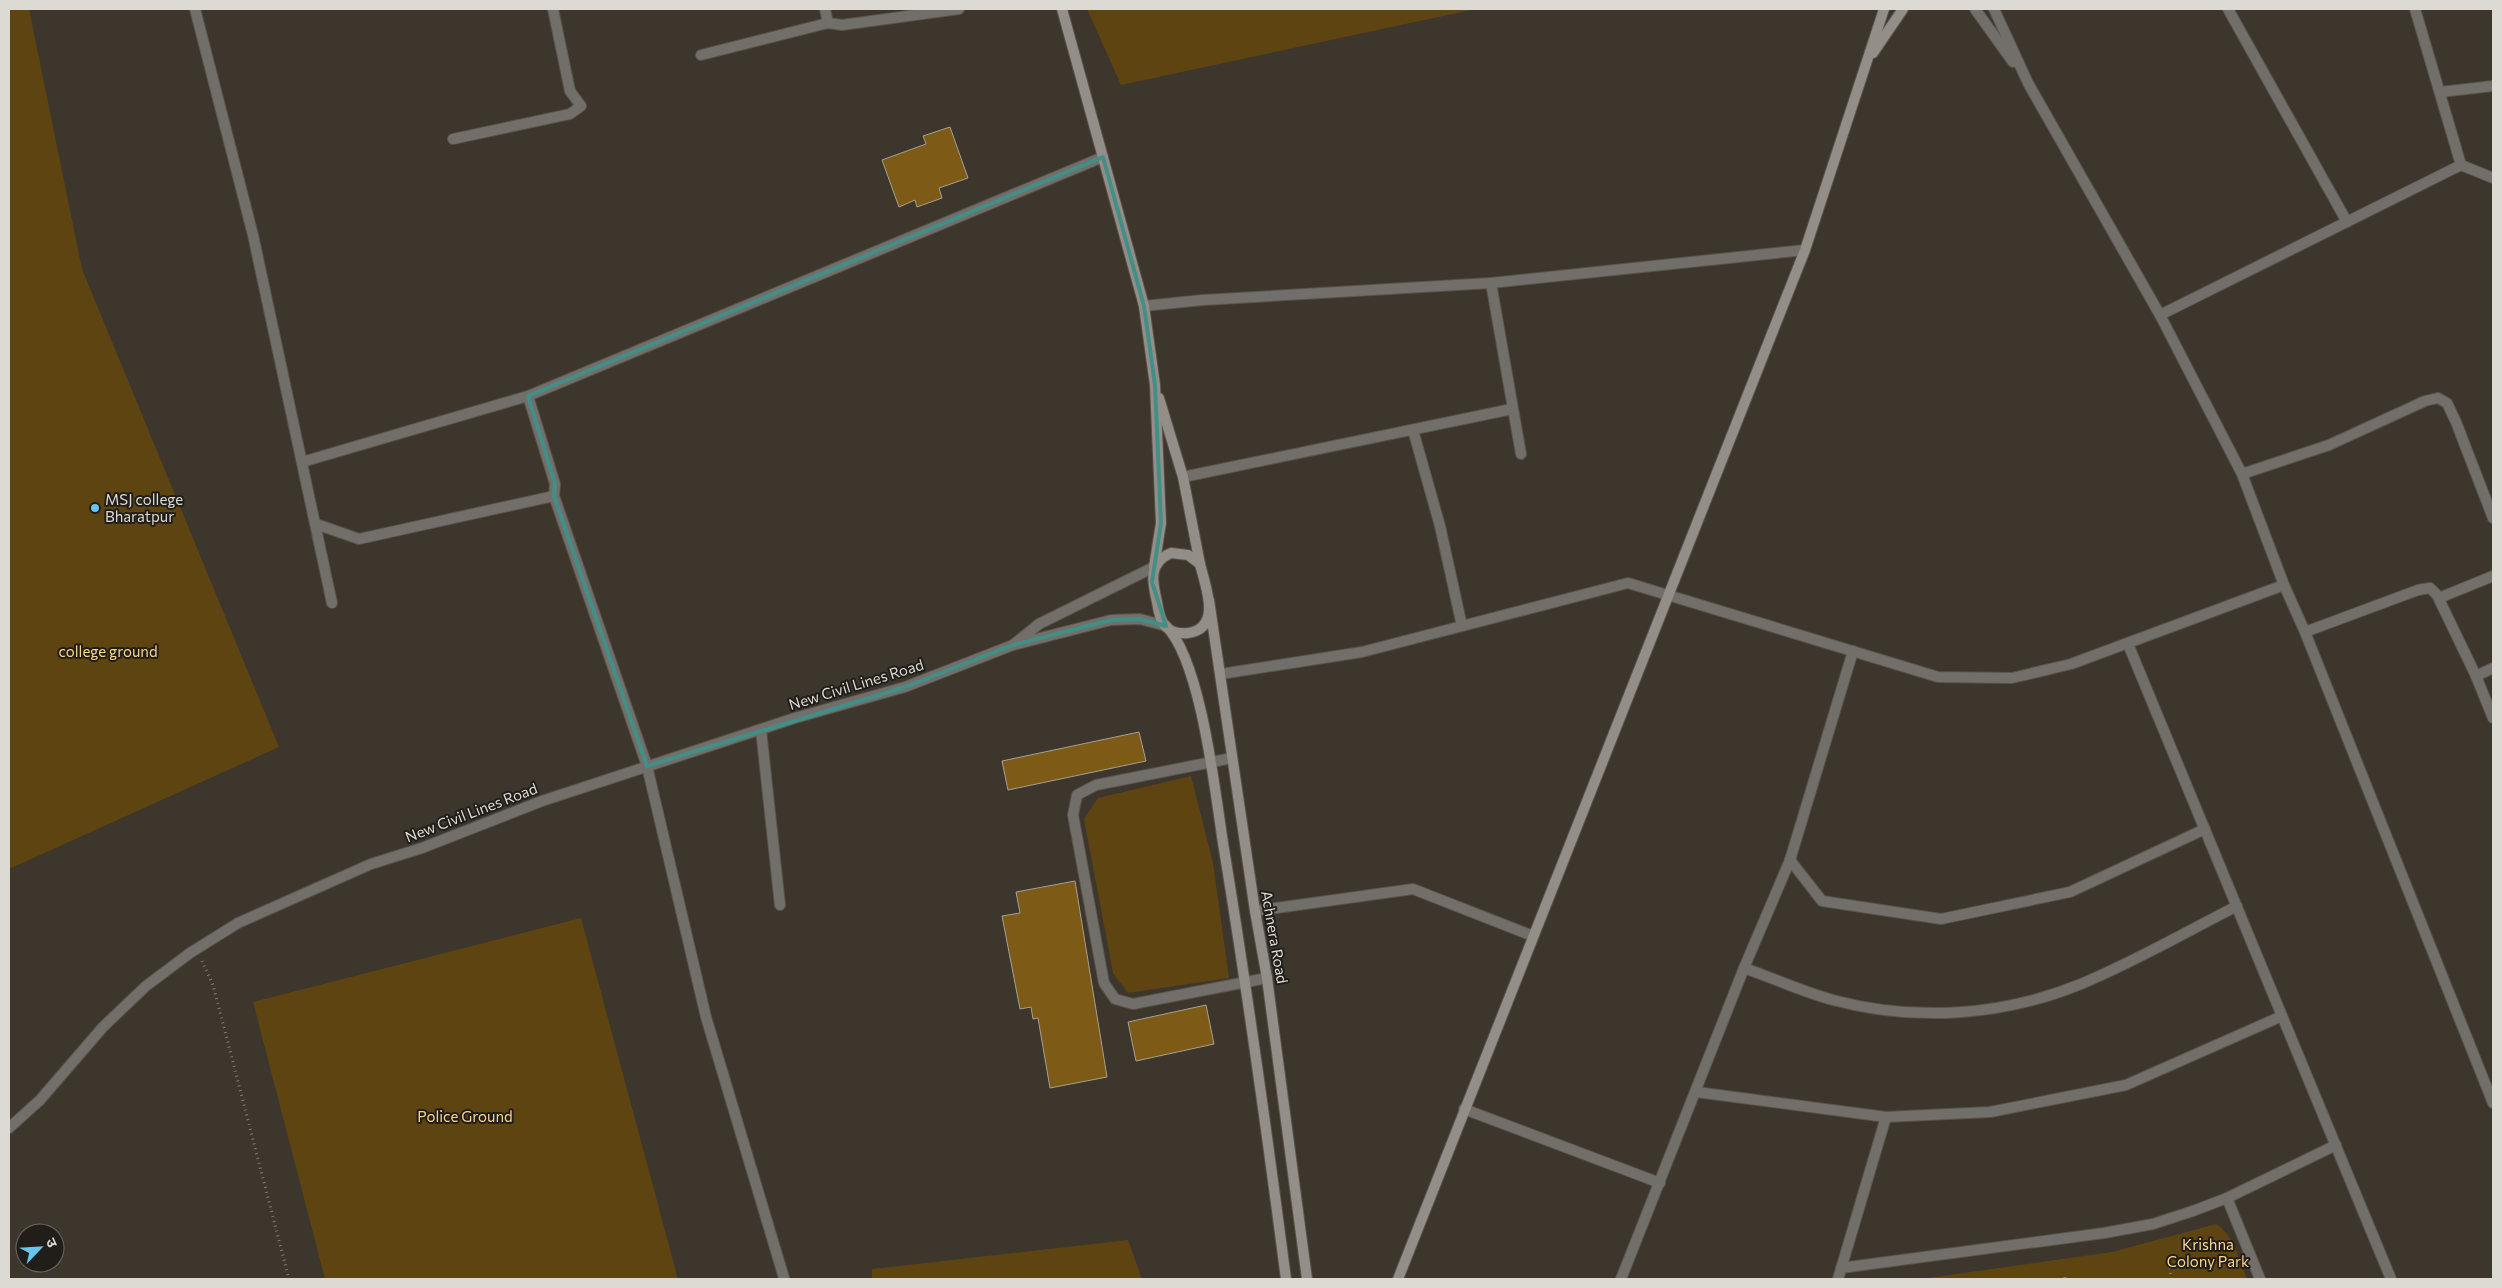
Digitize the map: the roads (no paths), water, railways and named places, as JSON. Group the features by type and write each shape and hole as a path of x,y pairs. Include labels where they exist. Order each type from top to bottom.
{"main road":[{"path":"1062,9 1144,306 1155,385 1161,523 1152,582 1160,615 1166,626 1175,635 1190,668 1210,761 1246,982 1286,1279"},
{"path":"1398,1279 1464,1108 1805,250 1884,9"},
{"path":"1867,61 1903,9"},
{"path":"1155,385 1183,477 1209,600 1209,615 1199,628 1184,633 1166,626"},
{"path":"1154,567 1164,556 1179,553 1188,555 1200,564"},
{"name":"Achnera Road","path":"1209,600 1254,911 1267,978 1308,1279"}],"street":[{"path":"195,9 253,235 332,603"},
{"path":"453,139 570,114 581,106 570,91 553,9"},
{"path":"825,9 828,24"},
{"path":"701,55 828,24 842,25 959,9"},
{"path":"1975,9 2028,83"},
{"path":"1994,9 2028,83 2160,315 2242,474 2284,585 2305,632 2493,1103"},
{"path":"2228,9 2347,222"},
{"path":"2415,9 2461,165"},
{"path":"2440,92 2493,86"},
{"path":"302,462 528,396 1103,157"},
{"path":"2160,315 2461,165 2493,178"},
{"path":"1144,306 1203,300 1491,283 1805,250"},
{"path":"1491,283 1521,454"},
{"path":"528,396 555,484 554,496 647,766 706,1017 784,1278"},
{"path":"2242,474 2329,445 2425,401 2438,398 2447,404 2456,422 2493,518"},
{"path":"1183,477 1512,409"},
{"path":"1414,430 1440,526 1462,626"},
{"path":"316,524 359,539 554,496"},
{"path":"1013,645 1039,624 1085,599 1154,567"},
{"path":"2439,598 2493,576"},
{"path":"1221,674 1362,652 1628,582 1938,677 2012,678 2071,664 2284,585"},
{"path":"2305,632 2418,590 2430,588 2439,598 2476,676 2493,718"},
{"path":"1013,645 1111,620 1140,619 1166,626"},
{"path":"2128,644 2391,1279"},
{"name":"New Civil Lines Road","path":"9,1128 40,1100 103,1027 146,986 196,949 238,923 371,864 422,848 490,820 647,766 796,718 905,686 1013,645"},
{"path":"1621,1279 1744,968 1790,860 1853,652"},
{"path":"2476,676 2493,668"},
{"path":"761,730 780,905"},
{"path":"1232,758 1096,785 1077,796 1073,815 1104,983 1115,1000 1134,1004 1267,978"},
{"path":"1790,860 1822,901 1940,919 2070,892 2205,829"},
{"path":"1254,911 1413,889 1533,936"},
{"path":"1744,968 1833,1000 1896,1011 1959,1014 2020,1003 2081,984 2237,906"},
{"path":"1696,1092 1886,1117 1990,1112 2126,1085 2282,1016"},
{"path":"1464,1108 1660,1183"},
{"path":"1838,1279 1886,1117"},
{"path":"1841,1268 2104,1233 2153,1224 2193,1212 2227,1198 2336,1145"},
{"path":"2227,1198 2260,1279"}],"place":[{"name":"MSJ college Bharatpur","path":"95,508"}],"park label":[{"name":"college ground","path":"108,651"},
{"name":"Police Ground","path":"465,1116"},
{"name":"Krishna Colony Park","path":"2208,1252"}]}
